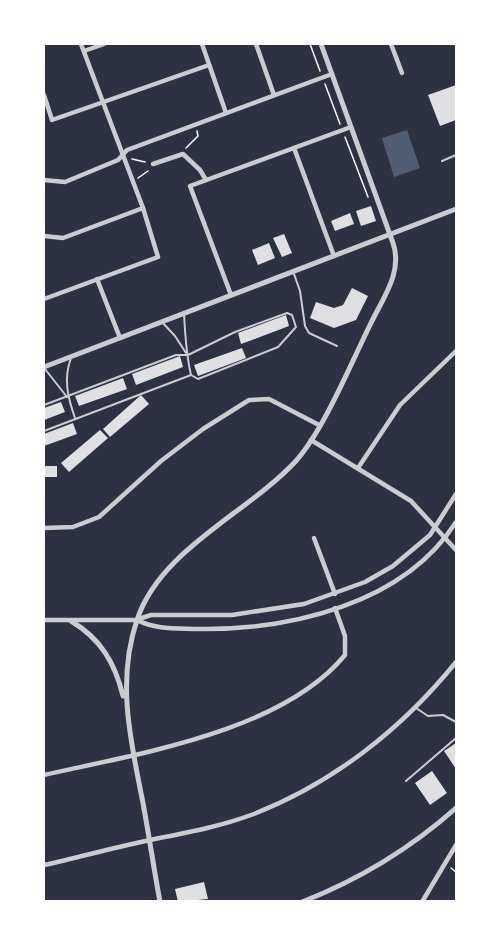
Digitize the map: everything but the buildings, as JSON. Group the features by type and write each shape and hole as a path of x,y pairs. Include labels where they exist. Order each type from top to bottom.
{"street":[{"path":"44,299 158,257 143,208 81,44"},
{"path":"84,51 104,44"},
{"path":"202,44 226,113"},
{"path":"256,44 274,95"},
{"path":"126,708 126,668 136,620 148,595 173,565 284,472 311,440 394,276 397,258 390,234 321,44"},
{"path":"391,44 402,73"},
{"path":"44,95 52,120 209,65"},
{"path":"44,180 65,182 123,157 127,150 332,74"},
{"path":"231,295 190,186 351,127"},
{"path":"294,148 334,256"},
{"path":"153,164 183,154 200,170 206,180"},
{"path":"44,236 63,238 143,208"},
{"path":"44,367 456,209"},
{"path":"97,279 120,338"},
{"path":"358,468 400,405 456,351"},
{"path":"44,528 73,527 99,517 161,461 203,429 249,400 269,399 319,425"},
{"path":"311,440 411,501 437,526 456,550"},
{"path":"44,620 136,620 151,615 232,615 264,612 335,594 365,582 393,566 437,526 456,494"},
{"path":"136,620 151,628 247,628 301,619 335,608 401,576 447,537 456,522"},
{"path":"314,538 335,594"},
{"path":"44,776 190,741 237,725 286,702 340,662 347,647 335,608"},
{"path":"71,621 93,636 109,657 126,708 160,902"},
{"path":"44,865 223,824 288,798 352,760 416,708 456,662"},
{"path":"302,902 349,881 391,857 456,808"},
{"path":"422,902 456,845"}],"lane":[{"path":"442,161 456,155"},
{"path":"293,272 300,291 305,326 309,333 337,346"},
{"path":"44,405 176,355 188,355 235,332 287,313 292,315 295,331 279,347 202,379 195,378 191,375 188,355 184,313"},
{"path":"161,322 175,336 188,355"},
{"path":"67,397 66,376 71,356"},
{"path":"44,367 67,397 75,418"},
{"path":"44,430 191,375"},
{"path":"416,708 428,716 450,716 456,722"},
{"path":"406,781 456,738"}],"path":[{"path":"310,44 368,197"},
{"path":"187,145 198,136"},
{"path":"123,157 153,164 141,177"}],"water":[{"path":"407,130 420,168 394,177 382,138"}]}
